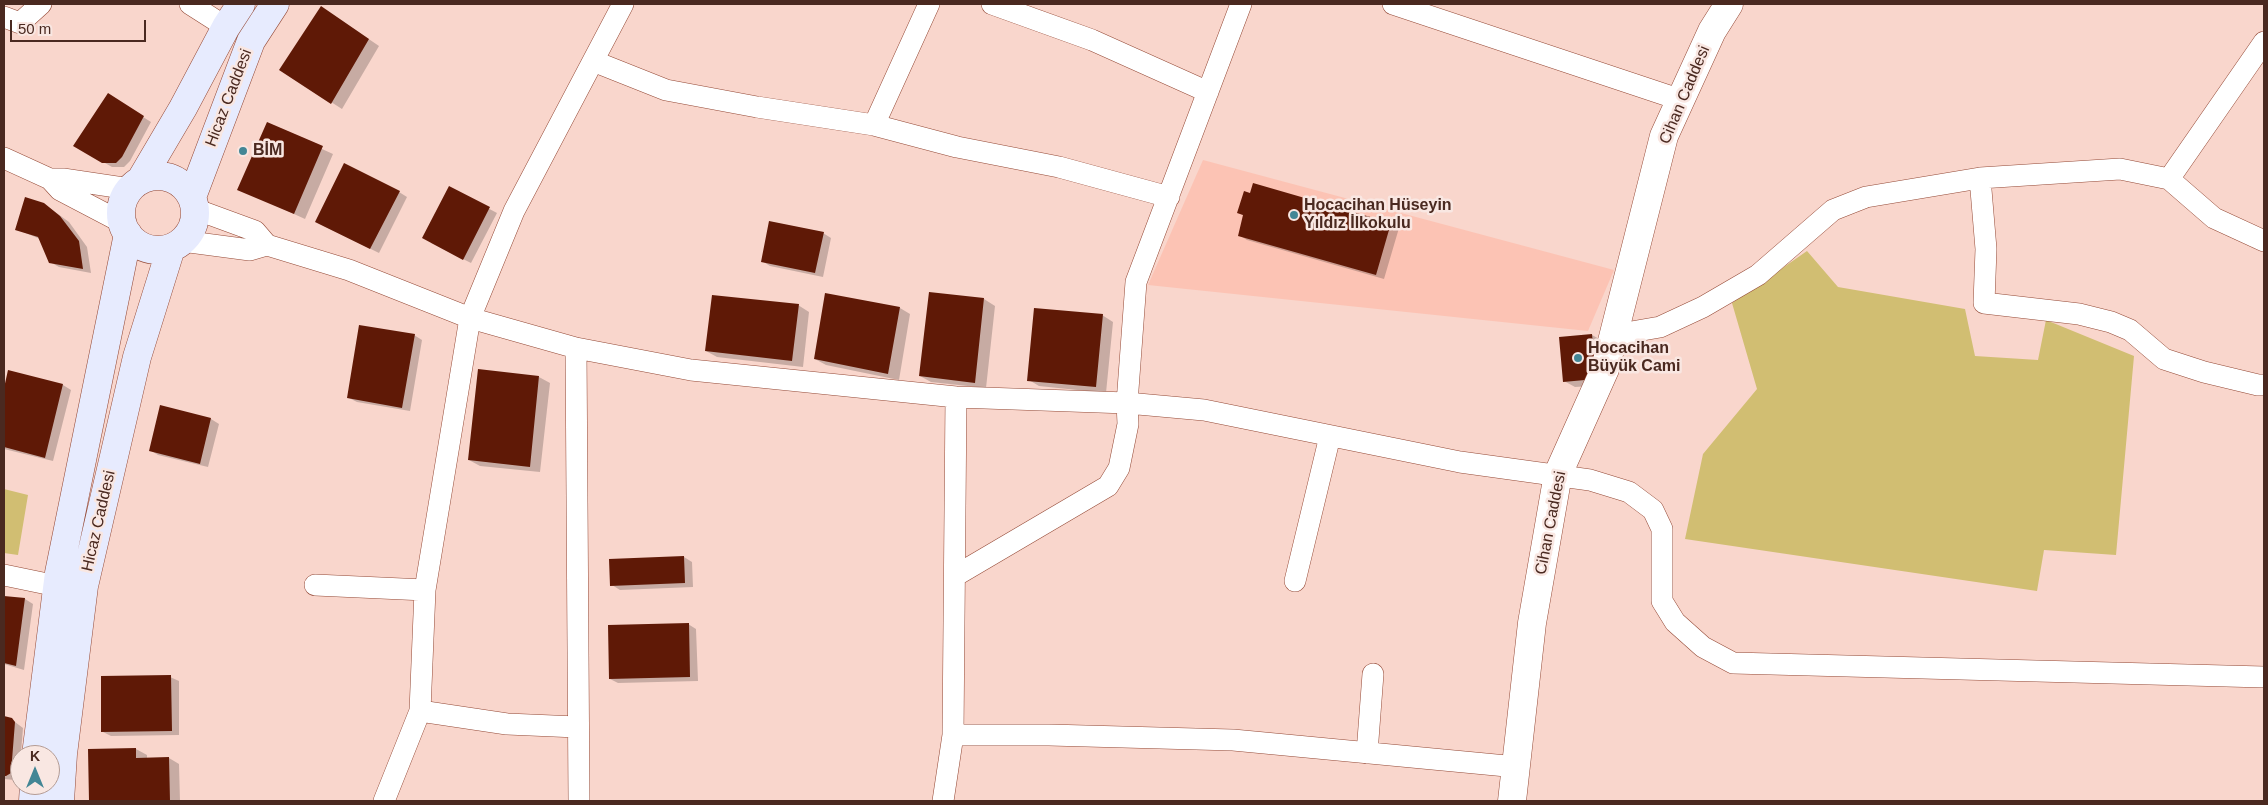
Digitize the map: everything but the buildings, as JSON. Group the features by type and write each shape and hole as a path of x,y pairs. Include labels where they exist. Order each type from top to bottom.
{"main road":[{"name":"Hicaz Caddesi","path":"135,185 184,108 226,27 241,4"},
{"name":"Hicaz Caddesi","path":"193,203 251,41 275,4"},
{"path":"163,176 175,180 185,187 193,203 192,227 177,244 159,250 147,248 136,243 125,229 122,211 124,199 135,185 151,177 163,176"},
{"name":"Hicaz Caddesi","path":"37,745 57,586 125,229"},
{"name":"Hicaz Caddesi","path":"60,801 63,754 84,586 137,358 177,244"}],"street":[{"path":"4,16 20,23 41,4"},
{"path":"190,4 226,27"},
{"path":"384,801 420,711 425,590 470,318 514,211 623,4"},
{"path":"874,125 929,4"},
{"path":"992,4 1092,40 1208,92"},
{"path":"955,576 1108,486 1119,468 1128,424 1127,403 1136,282 1241,4"},
{"path":"1393,4 1681,100"},
{"name":"Cihan Caddesi","path":"1512,801 1532,623 1558,474 1606,369 1664,136 1712,31 1729,4"},
{"path":"2169,179 2264,42"},
{"path":"593,61 666,90 756,107 874,125 957,147 1059,167 1169,197"},
{"path":"4,158 50,179 60,190 125,229"},
{"path":"1614,335 1660,327 1703,307 1758,275 1833,210 1866,197 1980,178 2120,169 2169,179 2214,218 2264,241"},
{"path":"50,179 63,178 135,185"},
{"path":"1980,178 1986,249 1984,303 2079,314 2110,322 2130,330 2164,359 2204,372 2264,385"},
{"path":"193,203 255,231 268,244 349,270 470,318 576,348 691,370 956,397 1127,403 1204,410 1460,462 1558,474 1590,480 1629,492 1653,510 1662,529 1662,601 1675,622 1703,647 1733,663 2264,677"},
{"path":"177,244 250,250 268,244"},
{"path":"576,348 577,727 579,801"},
{"path":"943,801 953,735 956,397"},
{"path":"1295,581 1330,436"},
{"path":"4,575 57,586"},
{"path":"315,585 425,590"},
{"path":"1367,753 1373,674"},
{"path":"420,711 507,724 577,727"},
{"path":"953,735 1049,735 1233,740 1517,767"}],"shaded area":[{"name":"Hocacihan Hüseyin Yıldız İlkokulu","path":"1203,160 1614,270 1588,331 1148,285"},
{"path":"1807,251 1838,287 1965,309 1975,356 2038,360 2046,320 2134,356 2116,555 2044,550 2037,591 1685,539 1703,454 1757,389 1732,303"},
{"path":"4,489 28,495 18,555 4,553"}],"place":[{"name":"BİM","path":"243,151"},
{"name":"Hocacihan Hüseyin Yıldız İlkokulu","path":"1294,215"},
{"name":"Hocacihan Büyük Cami","path":"1578,358"}]}
